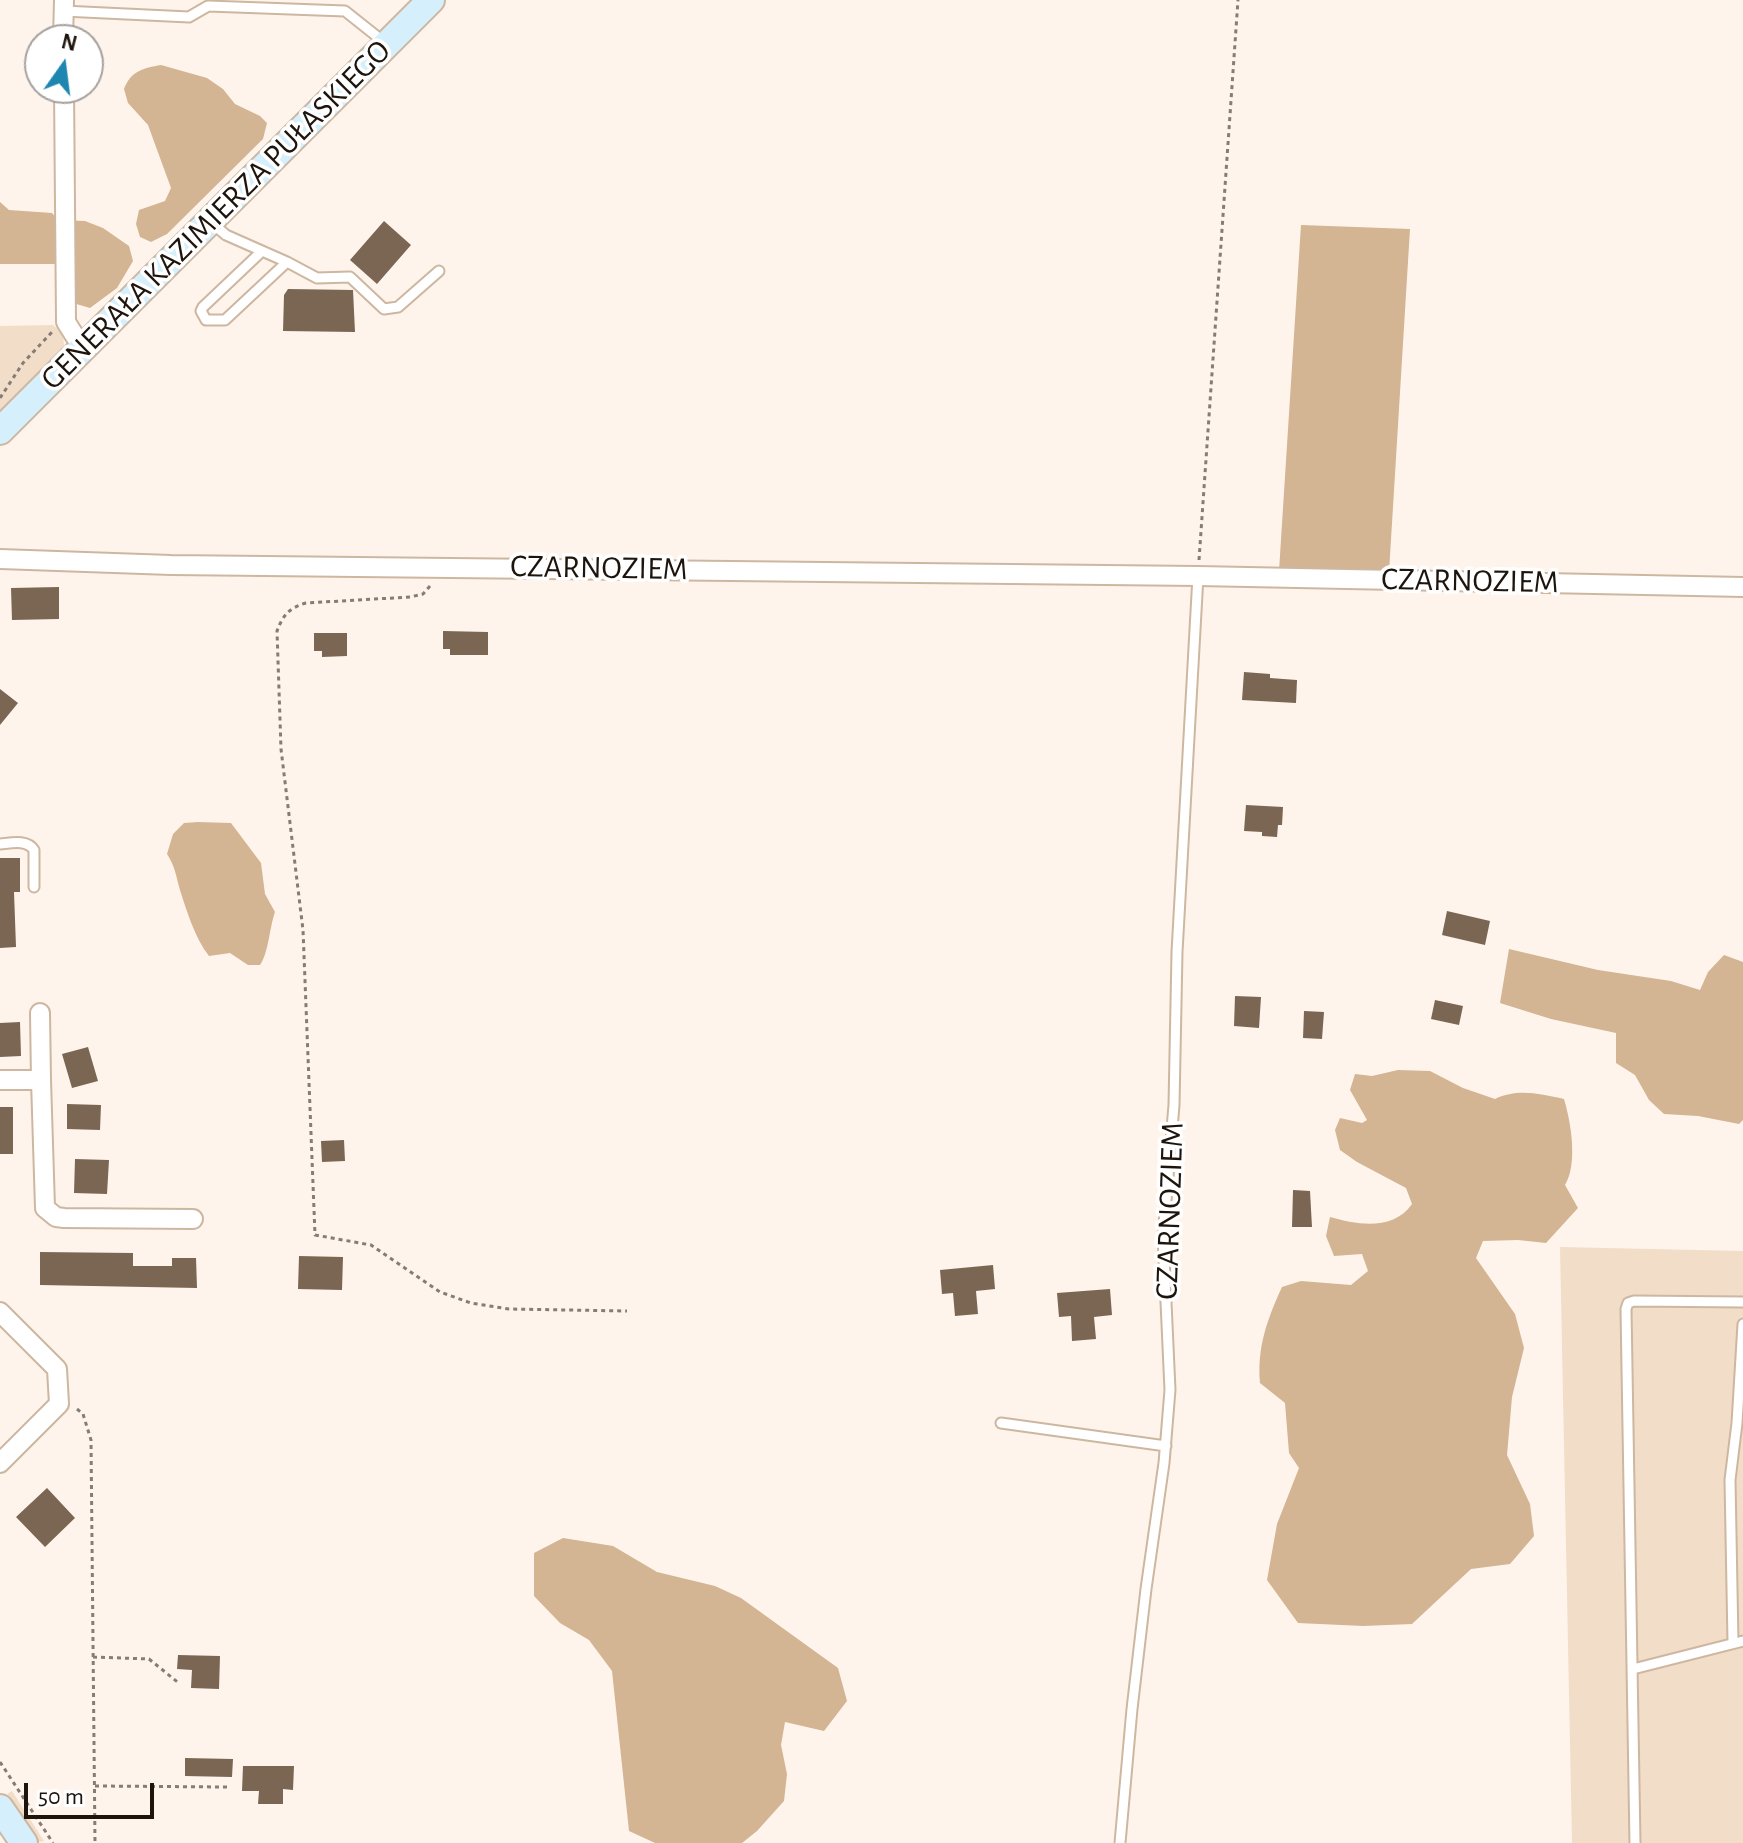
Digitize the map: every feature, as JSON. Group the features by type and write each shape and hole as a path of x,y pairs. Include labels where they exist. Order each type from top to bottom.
{"main road":[{"name":"GENERAŁA KAZIMIERZA PUŁASKIEGO","path":"0,431 431,0"},
{"path":"0,1808 24,1843"},
{"path":"0,1836 4,1843"}],"street":[{"path":"64,104 66,322 83,349"},
{"name":"CZARNOZIEM","path":"0,559 171,565 1198,576 1743,587"},
{"path":"40,1013 45,1208 49,1213 64,1218 193,1219"},
{"path":"0,1080 41,1080"},
{"path":"0,1312 57,1369 59,1404 0,1463"}],"lane":[{"path":"63,6 189,17 208,6 345,11 387,44"},
{"path":"211,222 226,235 317,278 350,277 384,309 398,307 439,271"},
{"path":"261,252 203,307 201,311 206,320 225,320 287,262"},
{"name":"CZARNOZIEM","path":"1120,1843 1170,1390 1163,1236 1174,1105 1177,952 1198,576"},
{"path":"0,844 26,843 31,846 34,850 34,887"},
{"path":"1635,1843 1626,1309 1628,1303 1634,1301 1743,1302"},
{"path":"1633,1669 1738,1642 1730,1480 1743,1324"},
{"path":"1001,1423 1166,1446"}],"path":[{"path":"1198,576 1238,0"},
{"path":"0,398 23,363 57,328"},
{"path":"430,566 430,587 423,594 306,603 292,607 282,618 277,631 281,749 303,930 315,1235 371,1245 440,1292 471,1303 509,1309 627,1311"},
{"path":"58,1394 83,1414 91,1440 95,1843"},
{"path":"93,1657 149,1659 180,1684"},
{"path":"0,1762 53,1843"},
{"path":"95,1786 227,1787"}],"shaded area":[{"path":"161,65 207,78 223,89 235,104 260,116 267,123 263,139 167,234 151,242 140,237 136,224 139,210 165,201 171,188 148,125 128,103 124,89 138,71"},
{"path":"0,202 9,210 52,213 58,220 85,221 103,228 129,246 133,261 117,288 90,308 73,303 59,264 0,264"},
{"path":"1301,225 1410,229 1389,572 1279,571"},
{"path":"53,325 63,333 64,346 0,411 0,326"},
{"path":"184,823 231,823 261,863 265,894 275,912 260,965 248,965 230,953 209,956 196,933 167,854 173,834"},
{"path":"1509,949 1598,970 1671,981 1700,990 1708,972 1724,955 1743,962 1743,1120 1739,1124 1698,1116 1664,1114 1649,1100 1635,1075 1616,1063 1616,1033 1551,1019 1500,1003"},
{"path":"1398,1070 1430,1071 1463,1088 1495,1099 1521,1093 1564,1099 1571,1131 1572,1155 1565,1185 1578,1208 1546,1243 1483,1241 1476,1258 1515,1314 1524,1348 1512,1397 1507,1455 1530,1504 1534,1536 1510,1564 1471,1569 1412,1624 1363,1626 1298,1623 1267,1580 1277,1524 1299,1468 1289,1453 1285,1403 1260,1383 1262,1346 1282,1287 1301,1281 1351,1285 1368,1271 1362,1254 1334,1256 1326,1236 1330,1217 1374,1224 1395,1219 1412,1204 1406,1188 1340,1150 1335,1130 1340,1118 1362,1123 1367,1120 1350,1090 1355,1074 1372,1076"},
{"path":"1560,1247 1743,1251 1743,1843 1572,1843"},
{"path":"563,1538 613,1546 657,1572 715,1586 741,1598 838,1668 847,1701 824,1731 785,1722 781,1745 787,1774 784,1801 742,1843 655,1843 629,1831 612,1671 589,1640 560,1623 534,1596 534,1553"},
{"path":"12,1791 44,1841 34,1843 7,1794"}],"building":[{"path":"384,221 411,245 377,284 350,260"},
{"path":"288,289 353,290 355,332 283,331 284,295"},
{"path":"59,587 59,619 12,620 11,588"},
{"path":"443,631 488,632 488,655 450,655 450,649 443,649"},
{"path":"314,633 347,633 347,656 322,657 322,651 314,651"},
{"path":"1244,672 1297,680 1296,703 1242,700"},
{"path":"0,689 18,703 0,725"},
{"path":"1246,805 1283,807 1282,825 1278,825 1277,837 1244,831"},
{"path":"0,858 20,858 20,892 14,892 16,947 0,948"},
{"path":"1447,911 1490,921 1485,945 1442,935"},
{"path":"1235,996 1261,997 1259,1028 1234,1026"},
{"path":"1435,1000 1463,1006 1459,1025 1431,1019"},
{"path":"1304,1011 1324,1012 1322,1039 1303,1038"},
{"path":"20,1022 21,1056 0,1057 0,1023"},
{"path":"88,1047 98,1081 72,1088 62,1054"},
{"path":"67,1104 101,1105 100,1130 67,1129"},
{"path":"0,1107 13,1107 13,1154 0,1154"},
{"path":"344,1140 345,1161 322,1162 321,1141"},
{"path":"75,1159 109,1160 107,1194 74,1193"},
{"path":"1293,1190 1310,1191 1312,1227 1292,1227"},
{"path":"40,1252 133,1253 133,1266 172,1266 172,1258 196,1258 197,1288 40,1285"},
{"path":"299,1256 343,1257 342,1290 298,1289"},
{"path":"993,1265 995,1289 976,1291 978,1314 955,1316 953,1293 942,1294 940,1270"},
{"path":"1110,1289 1112,1315 1094,1317 1096,1339 1072,1341 1071,1316 1059,1317 1057,1293"},
{"path":"47,1488 75,1518 45,1547 16,1517"},
{"path":"178,1655 220,1656 219,1689 191,1688 192,1670 177,1669"},
{"path":"185,1758 233,1759 232,1777 185,1776"},
{"path":"243,1766 294,1766 293,1790 283,1789 283,1804 258,1804 259,1791 242,1791"}]}
